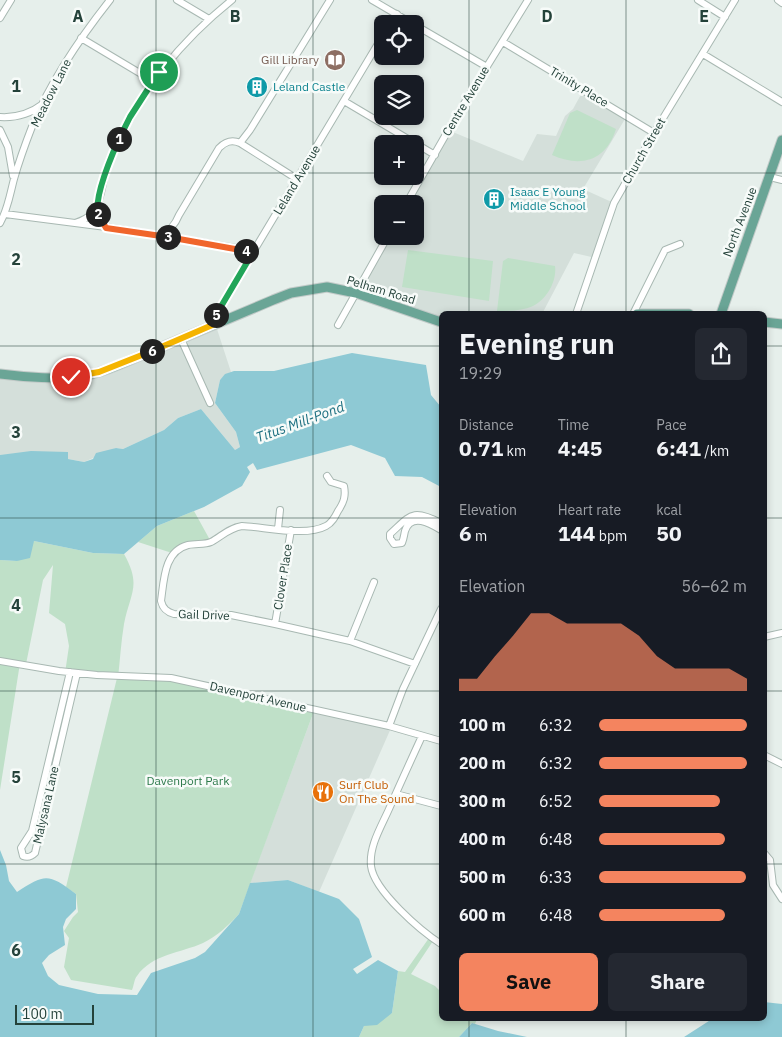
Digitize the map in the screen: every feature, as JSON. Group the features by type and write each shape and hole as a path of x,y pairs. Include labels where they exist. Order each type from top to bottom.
{"main road":[{"name":"North Avenue","path":"722,311 782,140"},
{"name":"Pelham Road","path":"0,374 66,378 82,376 121,364 273,300 303,290 327,287 356,293 439,321"},
{"path":"767,322 782,324"}],"street":[{"path":"0,18 12,0"},
{"name":"Meadow Lane","path":"0,223 5,214 14,179 33,124 43,103 81,38 110,0"},
{"path":"177,0 209,19"},
{"path":"75,223 88,217 97,206 108,166 116,146 130,117 153,81 185,42 232,0"},
{"path":"240,143 250,130 330,0"},
{"path":"372,0 396,14"},
{"name":"Centre Avenue","path":"411,195 528,0"},
{"path":"698,0 725,17"},
{"name":"Church Street","path":"577,311 614,203 735,0"},
{"path":"778,0 782,3"},
{"path":"424,30 487,67"},
{"path":"81,38 153,81"},
{"name":"Trinity Place","path":"503,42 654,133"},
{"name":"Leland Avenue","path":"217,323 216,314 374,50"},
{"path":"703,54 782,102"},
{"path":"344,101 435,155"},
{"path":"0,117 15,117 29,113 43,103"},
{"path":"0,130 8,147 14,179"},
{"path":"160,236 167,233 176,223 219,148 224,143 230,141 240,143 297,179"},
{"path":"770,177 782,180"},
{"path":"97,206 100,218 106,228"},
{"path":"5,214 182,239 242,249 252,254"},
{"path":"176,223 182,239"},
{"path":"634,311 665,250 680,244"},
{"path":"338,325 383,245"},
{"path":"181,339 210,403"},
{"name":"Gail Drive","path":"327,476 331,482 344,486 346,495 333,521 327,526 316,530 234,527 206,544 185,546 178,550 167,565 161,601 164,609 174,614 231,615 275,624 350,641 415,664"},
{"name":"Clover Place","path":"278,529 280,510"},
{"path":"439,522 427,516 416,514 405,520 390,534 390,538 394,544 402,543 406,529 415,521 428,522 439,529"},
{"name":"Clover Place","path":"275,624 291,530"},
{"path":"350,641 374,582"},
{"path":"389,726 415,664 439,616"},
{"path":"767,636 782,633"},
{"name":"Davenport Avenue","path":"0,662 73,672 172,678 389,726 439,740"},
{"name":"Malysana Lane","path":"73,672 35,853 26,858 23,856 21,848 32,831 73,672"},
{"path":"422,736 373,846 371,867 380,886 394,905 414,924 439,943"},
{"path":"767,756 782,764"},
{"path":"396,794 439,805"},
{"path":"767,856 770,860 774,885 782,899"}],"shaded area":[{"path":"584,89 628,114 583,189 616,204 596,258 574,253 544,311 439,311 439,319 355,295 384,245 424,245 424,195 412,195 418,185 424,185 424,173 448,130 523,161 537,134 556,136 565,116 573,109"},
{"path":"216,326 231,372 220,380 215,403 236,432 240,447 235,450 201,409 178,418 164,430 123,449 116,448 84,462 68,459 68,453 0,455 0,375 81,378"},
{"path":"314,711 391,728 319,892 288,880 250,883"}],"green space":[{"path":"577,110 616,129 612,140 599,155 591,159 573,161 552,155 570,113"},
{"path":"408,250 493,261 489,301 402,287"},
{"path":"508,258 555,266 553,283 547,294 538,303 529,308 497,311 503,261"},
{"path":"194,511 210,540 172,553 138,542 157,526"},
{"name":"Davenport Park","path":"34,541 93,553 124,554 132,574 133,589 124,624 118,678 170,681 314,711 239,914 231,923 203,943 167,955 151,963 136,977 132,990 71,980 64,967 69,938 64,931 78,912 76,894 66,887 117,678 65,673 69,646 65,624 49,613 53,565 43,580 26,664 20,663 0,790 0,560 17,561"},
{"path":"429,938 433,941 411,974 439,990 439,1021 476,1021 475,1024 472,1023 459,1037 359,1037 364,1026 392,1013 398,971 405,972"}],"water":[{"name":"Titus Mill-Pond","path":"352,353 426,365 431,395 439,405 439,486 422,477 395,476 385,458 351,445 257,470 253,463 247,467 250,472 242,486 204,507 157,526 124,554 93,553 34,541 30,558 17,561 0,560 0,455 31,451 68,452 68,459 84,462 93,459 96,453 116,448 123,449 164,430 178,418 201,409 235,450 240,447 236,432 215,403 220,380 225,374 234,371 274,371"},
{"path":"0,850 6,865 9,881 17,892 34,882 46,878 59,882 76,894 76,909 66,919 63,927 65,945 49,955 42,963 48,976 59,985 98,994 137,995 151,973 195,958 205,952 239,914 250,883 288,880 339,899 359,919 372,957 353,969 357,974 378,960 398,971 392,1013 377,1025 364,1026 359,1037 0,1037"},
{"path":"767,1002 782,1004 782,1037 684,1037 709,1021 767,1021"},
{"path":"472,1023 498,1031 527,1037 459,1037"}],"place":[{"name":"Gill Library","path":"335,60"},
{"name":"Leland Castle","path":"257,87"},
{"name":"Isaac E Young Middle School","path":"494,199"},
{"name":"Surf Club On The Sound","path":"323,792"}],"route":[{"path":"71,377 99,372 121,364 217,323 216,314 252,254 242,249 106,228 102,222 97,206 108,166 130,117 159,72"}]}
